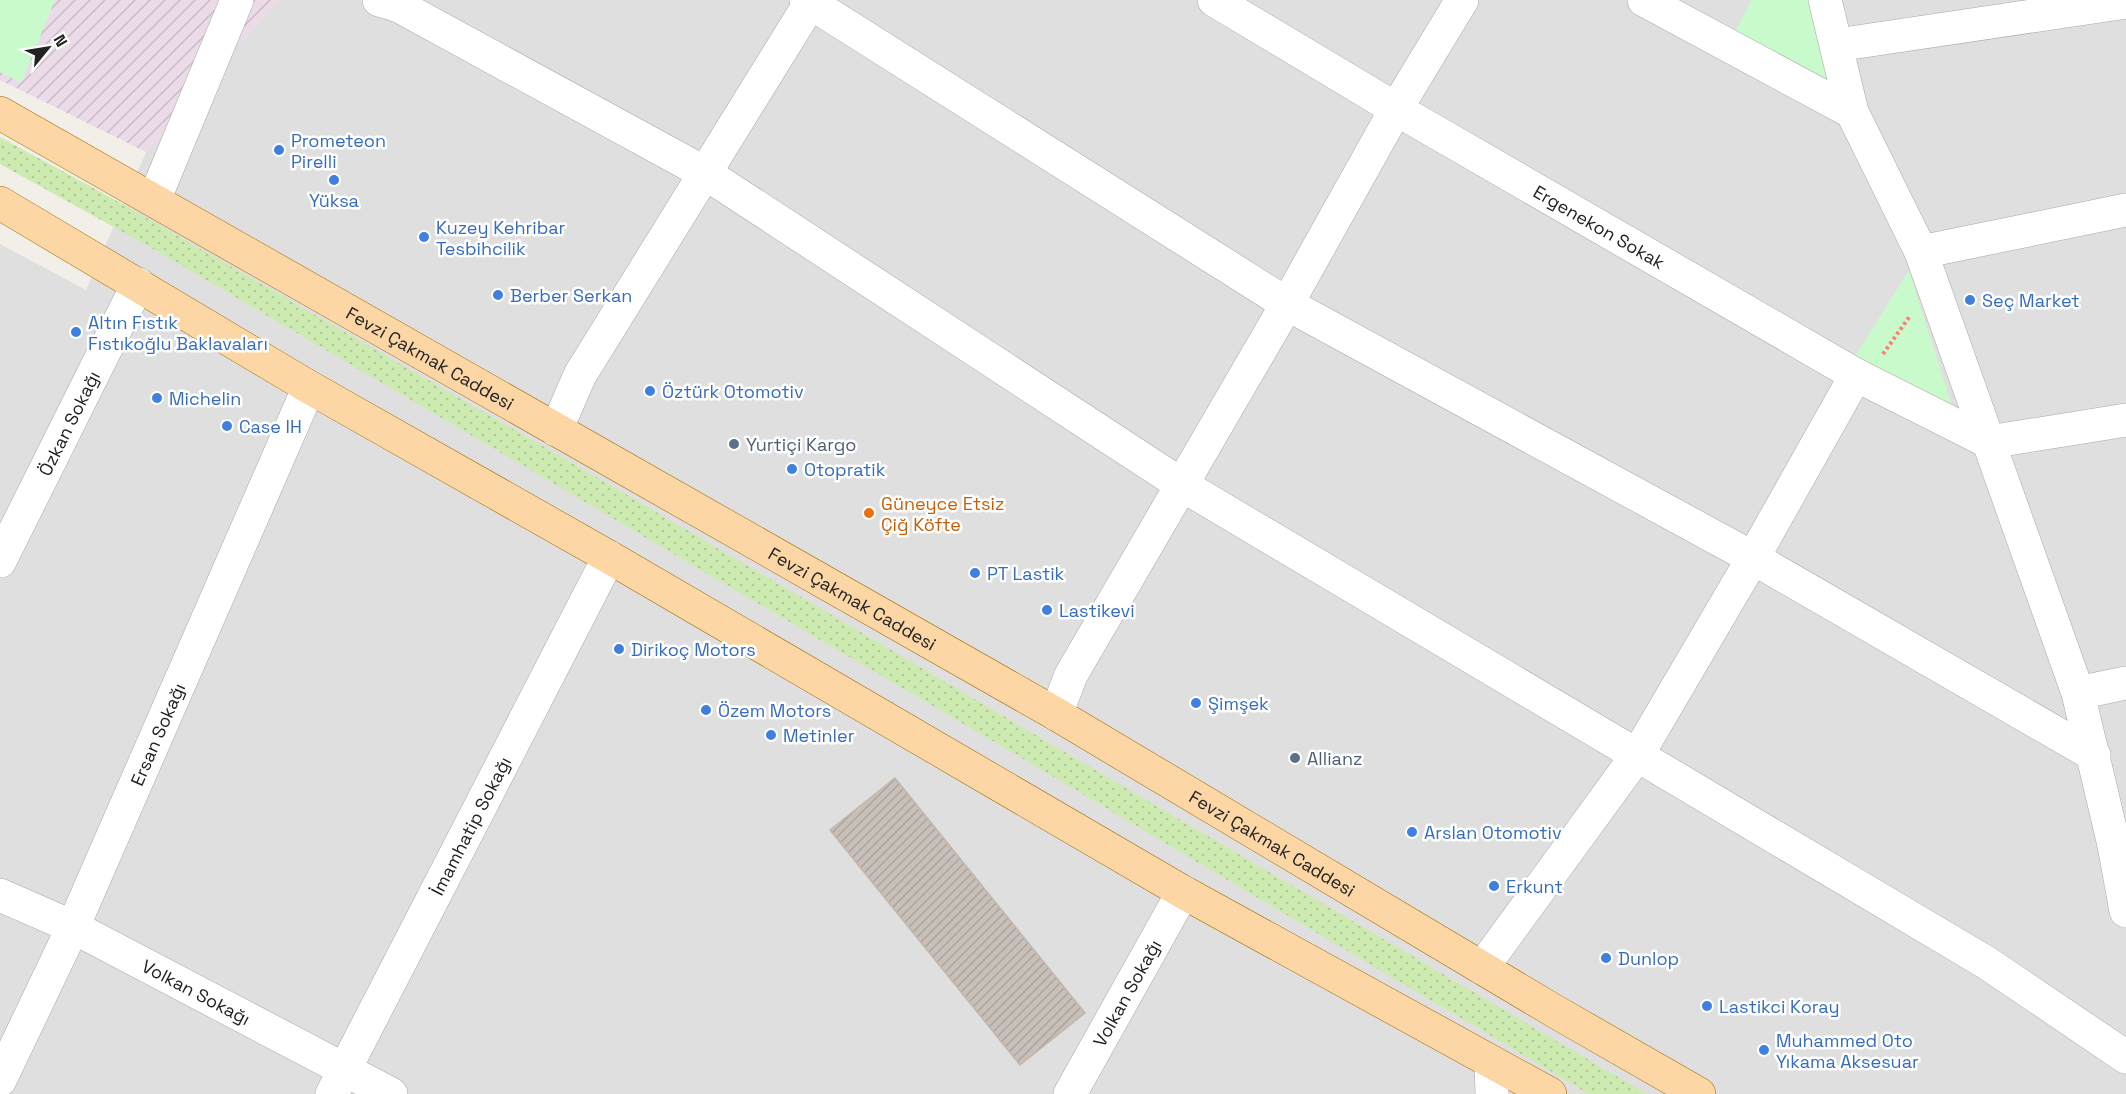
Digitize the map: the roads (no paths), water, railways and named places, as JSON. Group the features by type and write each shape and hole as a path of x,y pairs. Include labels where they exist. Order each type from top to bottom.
{"main road":[{"name":"Fevzi Çakmak Caddesi","path":"0,113 1056,714 1482,968 1699,1094"},
{"path":"0,203 309,387 609,557 1183,892 1550,1094"}],"street":[{"path":"154,200 237,0"},
{"name":"Ergenekon Sokak","path":"1214,0 1395,109 1861,377 1989,442"},
{"path":"1056,714 1071,675 1287,304 1395,109 1462,0"},
{"path":"1644,0 1852,112"},
{"path":"1825,0 1838,45 1852,112 1921,252 2078,693 2120,844 2126,911"},
{"path":"556,430 580,375 810,1 1287,304 1753,558 2094,754"},
{"path":"394,2 705,173 1182,485 1987,963 2126,1057"},
{"path":"1838,45 2126,2"},
{"path":"1921,252 2126,210"},
{"name":"Özkan Sokağı","path":"0,561 138,284"},
{"path":"1482,968 1638,754 1861,377"},
{"name":"Ersan Sokağı","path":"0,1080 74,927 309,387"},
{"path":"1989,442 2126,420"},
{"name":"İmamhatip Sokağı","path":"337,1082 609,557"},
{"path":"2078,693 2126,683"},
{"name":"Volkan Sokağı","path":"1070,1094 1183,892"},
{"name":"Volkan Sokağı","path":"0,895 74,927 337,1082 391,1094"},
{"path":"1491,1062 1492,1094"}],"place":[{"name":"Prometeon Pirelli","path":"279,150"},
{"name":"Yüksa","path":"334,180"},
{"name":"Kuzey Kehribar Tesbihcilik","path":"424,237"},
{"name":"Berber Serkan","path":"498,295"},
{"name":"Seç Market","path":"1970,300"},
{"name":"Altın Fıstık Fıstıkoğlu Baklavaları","path":"76,332"},
{"name":"Öztürk Otomotiv","path":"650,391"},
{"name":"Michelin","path":"157,398"},
{"name":"Case IH","path":"227,426"},
{"name":"Yurtiçi Kargo","path":"734,444"},
{"name":"Otopratik","path":"792,469"},
{"name":"Güneyce Etsiz Çiğ Köfte","path":"869,513"},
{"name":"PT Lastik","path":"975,573"},
{"name":"Lastikevi","path":"1047,610"},
{"name":"Dirikoç Motors","path":"619,649"},
{"name":"Şimşek","path":"1196,703"},
{"name":"Özem Motors","path":"706,710"},
{"name":"Metinler","path":"771,735"},
{"name":"Allianz","path":"1295,758"},
{"name":"Arslan Otomotiv","path":"1412,832"},
{"name":"Erkunt","path":"1494,886"},
{"name":"Dunlop","path":"1606,958"},
{"name":"Lastikci Koray","path":"1707,1006"},
{"name":"Muhammed Oto Yıkama Aksesuar","path":"1764,1050"}]}
